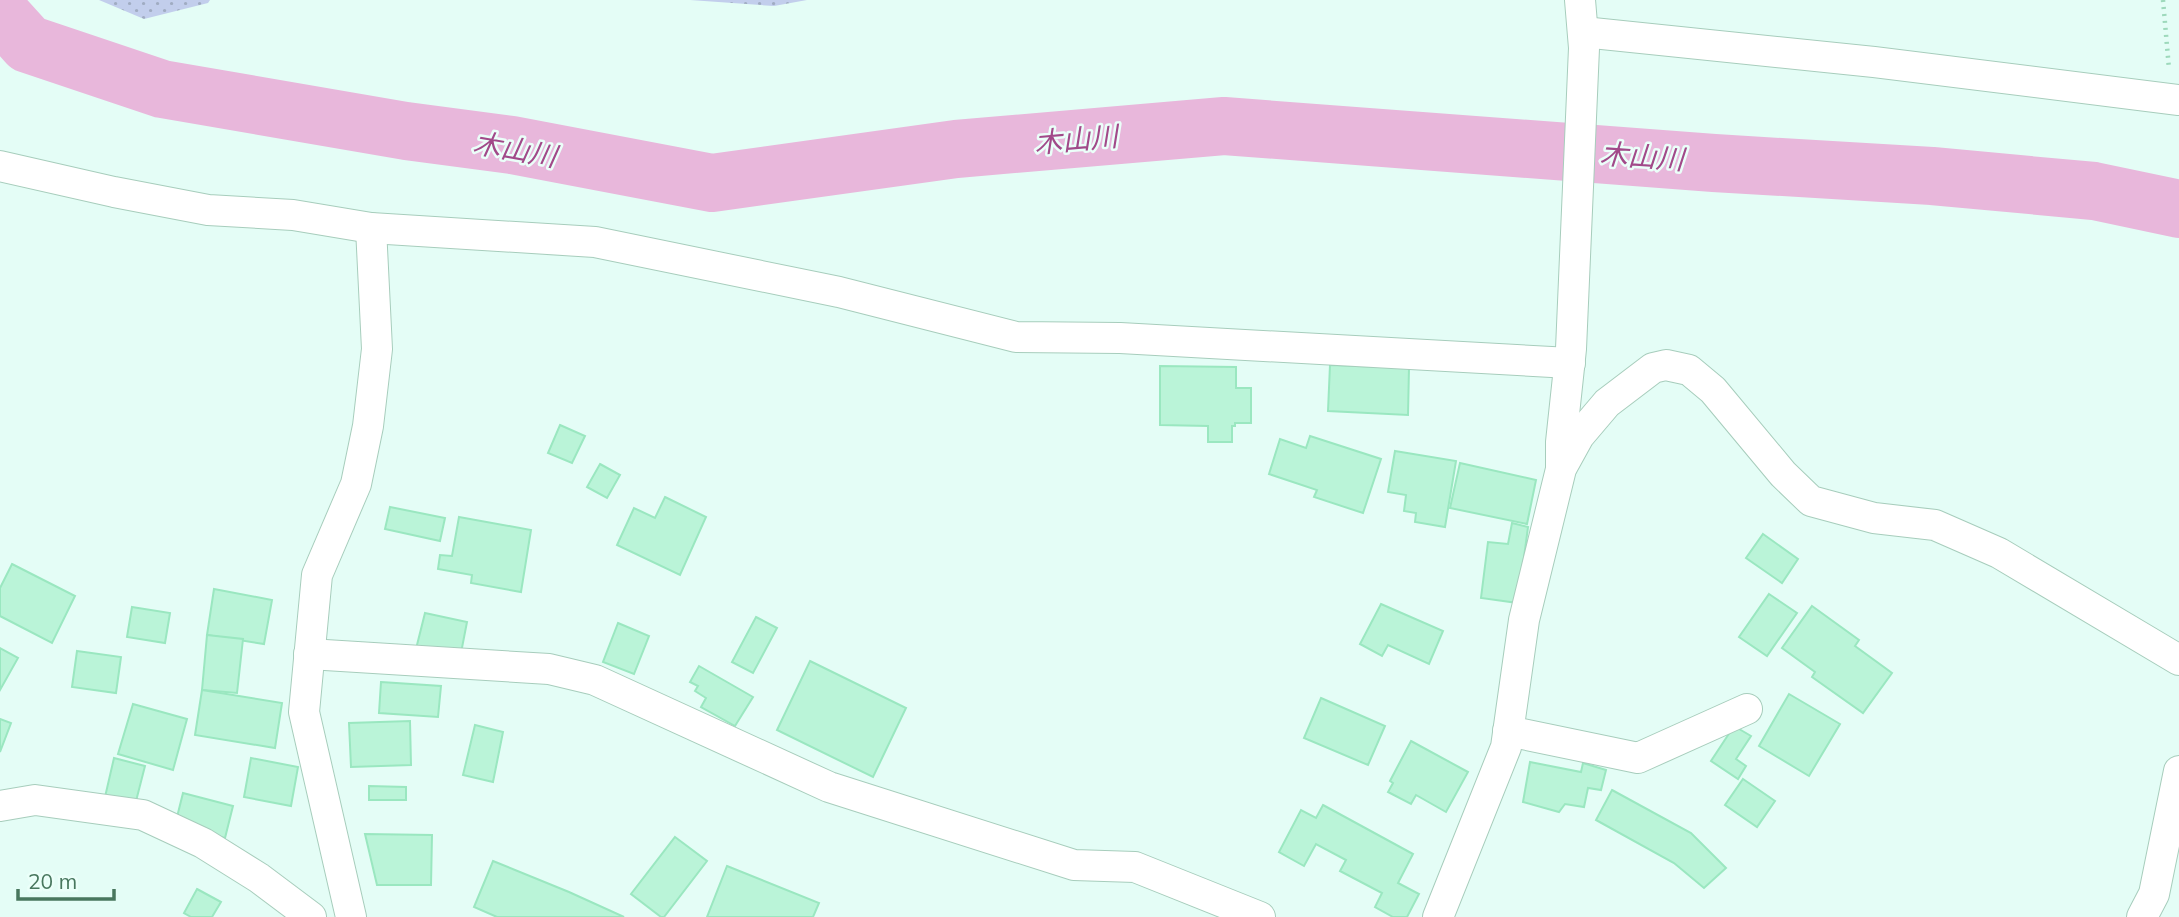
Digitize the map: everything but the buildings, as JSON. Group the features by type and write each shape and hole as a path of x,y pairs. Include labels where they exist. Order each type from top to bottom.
{"street":[{"path":"1438,917 1506,747 1524,620 1561,469 1561,442 1571,356 1584,40 1580,0"},
{"path":"1584,40 1874,62 2175,99"},
{"path":"0,166 208,210 293,215 370,228 595,242 839,292 1016,337 1120,338 1571,356"},
{"path":"351,917 304,712 317,575 356,484 368,426 377,349 370,228"},
{"path":"1561,469 1579,436 1608,403 1653,368 1666,365 1689,370 1713,390 1783,474 1811,501 1874,518 1935,525 1999,553 2179,660"},
{"path":"309,654 549,669 595,680 830,787 1074,865 1135,867 1261,917"},
{"path":"1508,731 1638,758 1747,709"},
{"path":"2143,917 2154,894 2179,771"},
{"path":"0,806 35,800 143,815 203,843 259,878 311,917"}],"path":[{"path":"2163,0 2175,99"}],"shaded area":[{"path":"99,0 210,0 208,3 144,19"},
{"path":"690,0 807,0 774,6"}],"waterway":[{"name":"木山川","path":"0,13 28,44 162,89 406,131 512,145 712,183 956,149 1224,126 1714,163 1932,176 2094,191 2179,209"}]}
